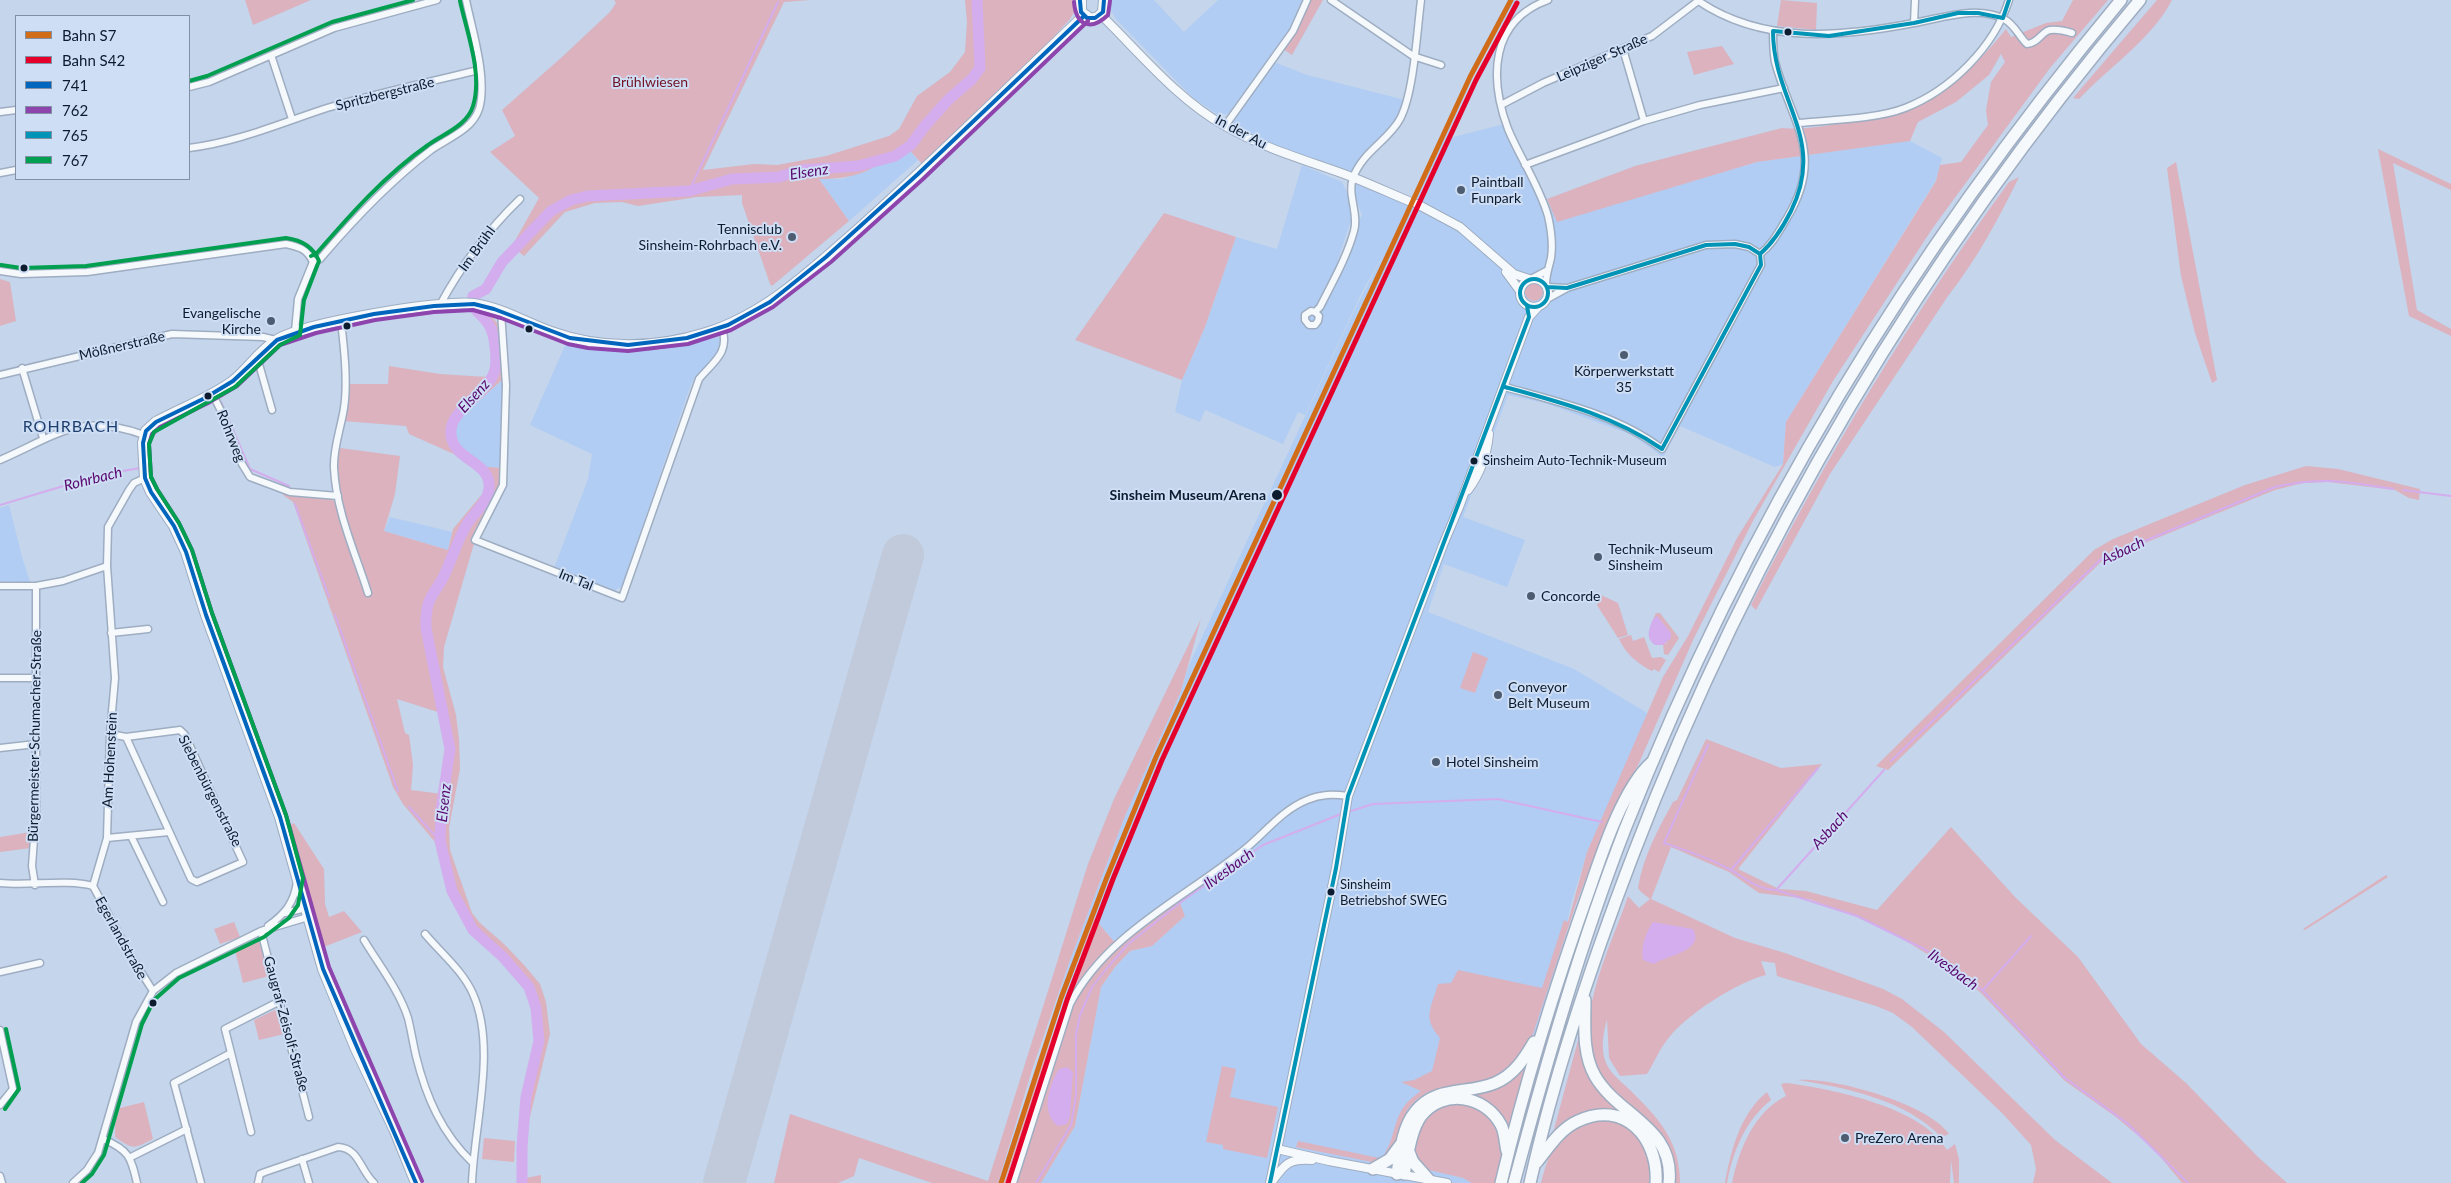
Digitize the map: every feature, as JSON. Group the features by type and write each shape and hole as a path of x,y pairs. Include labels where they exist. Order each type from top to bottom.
{"highway":[{"path":"1514,1183 1571,982 1605,883 1676,708 1715,623 1769,517 1869,344 1922,262 1997,157 2122,0"},
{"path":"1530,1183 1585,988 1619,891 1678,741 1741,604 1795,502 1882,351 1923,286 2015,157 2140,0"},
{"path":"1501,1183 1544,1026 1603,851 1640,772 1654,760"},
{"path":"1585,988 1585,1037 1591,1067 1605,1090 1646,1125 1660,1141 1668,1164 1669,1183"},
{"path":"1373,1169 1390,1159 1403,1140 1414,1112 1429,1098 1451,1090 1485,1086 1506,1076 1522,1062 1544,1026"},
{"path":"1401,1174 1415,1127 1424,1113 1444,1100 1464,1098 1476,1101 1494,1114 1502,1126 1508,1155"},
{"path":"1533,1167 1567,1127 1588,1117 1607,1116 1622,1119 1645,1135 1656,1160 1656,1183"},
{"path":"1401,1174 1403,1140"},
{"path":"1409,1152 1414,1162 1429,1180"}],"main road":[{"path":"1080,0 1080,9 1084,16 1091,19 1101,15 1104,9 1104,0"},
{"path":"416,1183 396,1131 343,1020 323,969 280,817 181,540 151,492 144,471 144,435 156,422 232,382 276,340 295,331 341,321 457,303 485,306 581,341 637,346 690,338 722,327 763,307 805,275 912,182 1084,16"}],"street":[{"path":"190,87 209,82 334,28 437,0"},
{"path":"313,262 320,259 351,223 401,174 470,124 478,110 481,95 479,70 466,0"},
{"path":"1224,126 1293,31 1307,0"},
{"path":"1332,0 1413,56 1441,65"},
{"path":"1315,312 1339,268 1354,230 1356,214 1351,187 1353,178 1366,156 1399,121 1407,104 1421,0"},
{"path":"1547,299 1548,270 1551,255 1548,217 1508,129 1500,105 1498,66 1503,37 1522,13 1548,0"},
{"path":"1697,0 1726,17 1773,31 1829,36 1914,23 1958,13 1978,13 2003,18 2016,27 2026,44 2034,43 2047,31 2072,32"},
{"name":"Leipziger Straße","path":"1500,105 1652,36 1697,0"},
{"path":"1914,23 1916,0"},
{"path":"1799,123 1882,114 1905,108 1926,98 1950,81 1988,42 2003,18 2008,0"},
{"name":"In der Au","path":"1101,15 1167,81 1224,126 1280,152 1353,178 1414,203 1460,227 1514,274 1531,279"},
{"path":"1760,254 1771,245 1791,212 1803,182 1806,159 1799,123 1774,60 1773,31"},
{"path":"1622,49 1644,121"},
{"path":"271,55 292,119"},
{"name":"Spritzbergstraße","path":"190,148 214,145 244,137 269,130 292,119 369,96 479,70"},
{"path":"1525,165 1644,121 1700,104 1784,88"},
{"path":"0,112 15,110"},
{"path":"0,173 15,170"},
{"name":"Im Brühl","path":"440,305 449,288 492,229 520,199"},
{"path":"0,271 21,274 88,272 286,244 300,247 308,252 313,262 310,274 303,284 298,299 295,331"},
{"path":"1528,317 1547,299 1567,288 1706,245 1734,244 1749,247 1760,254"},
{"path":"1504,387 1542,395 1616,423 1642,434 1662,450 1761,265 1760,254"},
{"name":"In der Au","path":"1496,258 1520,291"},
{"path":"1270,1183 1338,854 1348,796 1443,545 1464,496 1528,317 1527,306 1521,299 1521,286 1548,270"},
{"path":"1531,279 1547,286 1567,288"},
{"path":"1527,306 1538,307"},
{"name":"Im Tal","path":"501,312 506,385 503,485 475,540 622,598 698,379 724,351 726,341 722,327"},
{"path":"341,321 344,345 344,407 334,466 338,496 355,559 368,593"},
{"name":"Mößnerstraße","path":"0,375 22,368 172,334 263,337 276,340"},
{"path":"257,357 272,410"},
{"path":"22,368 44,438"},
{"name":"Rohrweg","path":"212,393 242,464 250,477 290,492 338,496"},
{"path":"0,460 44,438 79,426 92,425 120,428 144,435"},
{"name":"Am Hohenstein","path":"93,886 107,838 110,734 115,678 106,566 108,527 129,490 144,471"},
{"path":"0,586 36,586 63,580 106,566"},
{"name":"Bürgermeister-Schumacher-Straße","path":"35,885 32,866 36,812 36,586"},
{"path":"111,633 148,629"},
{"path":"0,678 36,678"},
{"name":"Siebenbürgenstraße","path":"110,734 126,737 180,730 185,735 244,862 197,882 191,878 169,832"},
{"path":"107,838 169,832 126,737"},
{"path":"0,748 36,744"},
{"path":"1013,1183 1070,1004 1082,981 1112,949 1245,849 1290,810 1320,795 1348,796"},
{"path":"131,836 163,902"},
{"path":"261,931 285,913 292,904 297,877"},
{"name":"Egerlandstraße","path":"0,883 35,885 82,883 93,886 130,955 153,991"},
{"path":"285,913 307,913"},
{"path":"72,1183 88,1170 98,1153 136,1022 153,991 181,970 261,931 307,913"},
{"name":"Gaugraf-Zeisolf-Straße","path":"261,931 309,1117"},
{"path":"425,934 460,974 472,992 479,1011 483,1039 482,1074 472,1183"},
{"path":"364,940 408,1017 426,1094 441,1124 460,1151 473,1163"},
{"path":"0,972 40,963"},
{"path":"251,1132 225,1029 280,1001"},
{"path":"0,1030 13,1089 0,1105"},
{"path":"201,1183 174,1083 231,1053"},
{"path":"131,1157 187,1129"},
{"path":"103,1139 118,1146 131,1157 137,1183"},
{"path":"258,1183 260,1174 338,1147 346,1147 354,1152 374,1183"},
{"path":"1277,1149 1328,1161 1447,1183"},
{"path":"302,1159 309,1183"},
{"path":"1270,1183 1283,1166 1294,1160 1328,1161"},
{"path":"0,1176 2,1183"}],"shaded area":[{"path":"1111,0 1154,0 1184,32 1218,0 1303,0 1290,28 1228,114 1218,115 1192,97 1116,19 1110,9"},
{"path":"1508,0 1516,0 1478,65 1446,139 1504,124 1547,199 1557,221 1757,162 1900,142 1910,141 1942,158 1936,180 1786,422 1783,464 1775,467 1680,426 1663,457 1632,435 1545,403 1508,395 1463,517 1525,540 1507,587 1444,564 1428,612 1574,669 1652,716 1643,728 1587,852 1571,904 1563,944 1536,1029 1496,1183 1041,1183 1075,1126 1101,987 1115,967 1130,951 1152,946 1185,916 1117,945 1094,918 1056,1022 1004,1183 998,1183 1070,960 1125,816 1181,691 1189,665 1356,307 1386,250 1362,292 1305,415 1298,412 1283,444 1205,410 1200,422 1175,412 1182,380 1205,327 1236,237 1277,249 1302,165 1342,182 1346,190 1353,214 1336,266 1362,215 1355,196 1353,178 1280,152 1232,124 1274,62 1307,75 1401,99 1407,104 1399,121 1366,156 1353,177 1411,201 1471,69"},
{"path":"906,146 918,160 849,221 819,179 843,179 882,162"},
{"path":"719,337 721,344 719,352 695,377 691,384 622,586 614,591 554,568 588,479 592,454 530,425 567,341 609,350 660,350"},
{"path":"504,378 504,468 487,467 455,442 452,427"},
{"path":"9,505 30,582 0,581 0,508"},
{"path":"390,517 452,532 448,550 384,531"},
{"path":"1657,616 1671,633 1671,638 1663,645 1655,645 1649,636 1653,619"},
{"path":"1653,922 1693,929 1694,942 1683,951 1654,964 1643,960 1644,940"},
{"path":"1067,1067 1073,1072 1070,1116 1067,1124 1058,1126 1049,1114 1048,1099 1052,1083 1059,1069"}],"green space":[{"path":"245,0 311,0 253,25"},
{"name":"Brühlwiesen","path":"614,0 810,0 784,2 703,170 754,164 777,165 826,156 889,136 899,129 917,96 950,72 965,52 967,22 965,0 1075,0 1075,11 1037,55 922,164 906,146 875,167 856,175 834,179 819,179 849,221 772,286 742,203 742,195 697,197 638,206 622,202 595,203 565,212 524,256 512,246 539,198 490,152 515,136 502,110 610,12 616,3"},
{"path":"1309,0 1323,0 1292,55 1283,49"},
{"path":"1781,0 1817,3 1816,30 1777,26"},
{"path":"2073,0 2108,0 2050,68 1932,229 1833,381 1754,519 1694,638 1639,763 1602,837 1576,904 1529,1046 1500,1078 1470,1085 1441,1088 1428,1092 1416,1100 1407,1110 1394,1148 1389,1156 1382,1158 1388,1149 1399,1115 1411,1099 1421,1091 1401,1082 1414,1080 1432,1071 1440,1038 1431,1024 1430,1013 1438,984 1451,983 1458,970 1542,988 1564,920 1568,922 1587,852 1663,677 1688,636 1737,538 1783,464 1786,422 1936,181 1940,165 1961,162 1988,125 1986,110 1991,82 2005,62 2001,54 1989,75 1956,102 1918,122 1910,141 1757,162 1557,222 1547,199 1635,166 1782,128 1823,126 1892,115 1909,110 1926,102 1956,81 1983,56 2006,29 2011,37 2046,23 2062,21"},
{"path":"2157,0 2172,0 2153,28 2079,99 2073,98"},
{"path":"1722,46 1734,64 1694,75 1687,52"},
{"path":"2378,149 2451,184 2451,190 2393,163 2417,310 2451,329 2451,336 2409,316"},
{"path":"2176,162 2217,380 2212,383 2195,333 2181,276 2167,168"},
{"path":"2019,177 1978,253 1830,474 1756,610 1751,605 1809,495 1871,388 1973,233 2009,182"},
{"path":"1164,213 1236,237 1205,327 1182,380 1075,340"},
{"path":"0,279 10,282 16,321 0,326"},
{"path":"1534,283 1542,288 1543,292 1538,300 1534,301 1526,296 1525,292 1530,284"},
{"path":"482,314 493,318 497,323 504,378 459,419 453,427 455,442 481,464 487,467 504,468 503,485 475,540 444,647 443,667 456,715 460,769 449,828 450,850 472,913 480,923 504,944 540,984 546,1002 550,1034 528,1125 526,1178 541,1175 541,1183 521,1183 519,1127 538,1042 529,989 503,959 471,931 455,902 435,842 403,804 393,787 293,502 283,495 284,492 326,497 338,503 343,501 337,482 340,448 400,456 395,494 384,531 448,550 453,529 488,487 484,475 456,455 409,434 406,426 343,421 347,384 388,384 389,366 440,374 487,377 492,362 492,346","holes":["397,699 441,713 446,745 442,794 411,790 413,765 409,735 405,733"]},
{"path":"2306,466 2338,469 2420,489 2419,500 2409,498 2395,490 2328,482 2303,483 2275,490 2103,560 1888,770 1876,766 2094,550 2113,539 2245,485"},
{"path":"1601,595 1618,603 1628,635 1618,638 1597,605"},
{"path":"1656,613 1660,613 1679,638 1668,655 1664,654 1663,644 1667,643 1655,617 1653,619"},
{"path":"1201,619 1181,691 1125,816 1070,960 1032,1070 998,1183 932,1183 859,1158 854,1176 838,1183 774,1183 790,1114 988,1181 1088,864 1114,799"},
{"path":"1631,635 1633,641 1644,637 1652,658 1661,657 1666,660 1659,672 1654,669 1652,671 1642,665 1632,658 1625,649 1619,639"},
{"path":"1473,652 1488,658 1475,693 1460,688"},
{"path":"1706,739 1781,768 1822,764 1738,869 1779,889 1806,891 1877,910 1951,827 2016,898 2078,957 2141,1044 2186,1083 2258,1157 2287,1183 2182,1183 2153,1148 2116,1117 2065,1081 1981,993 1949,967 1899,937 1857,917 1809,899 1759,893 1729,872 1671,847 1651,899 1735,938 1785,953 1883,989 1902,999 1944,1032 2055,1140 2112,1183 2033,1183 2036,1169 2031,1145 2003,1114 1912,1027 1893,1013 1876,1006 1777,976 1775,963 1761,961 1766,975 1726,992 1698,1011 1675,1031 1664,1044 1647,1074 1620,1076 1609,1058 1607,1019 1604,1031 1603,1054 1607,1065 1659,1121 1666,1132 1672,1143 1679,1168 1680,1183 1673,1183 1667,1152 1661,1135 1652,1124 1624,1102 1603,1080 1591,1054 1589,1032 1596,985 1628,896 1639,908 1650,899 1638,888 1647,854 1667,812 1673,802 1677,800"},
{"path":"294,823 324,869 325,904 329,917 344,911 362,932 321,948 320,934 289,826"},
{"path":"31,832 31,848 0,852 0,837"},
{"path":"2386,875 2388,877 2305,930 2303,929"},
{"path":"1178,898 1185,916 1152,946 1130,951 1115,967 1101,987 1075,1126 1041,1183 1004,1183 1036,1082 1094,918 1117,945"},
{"path":"234,922 240,937 220,944 214,929"},
{"path":"253,941 259,941 269,976 243,983 235,950"},
{"path":"275,1010 279,1013 284,1034 259,1040 254,1020"},
{"path":"1580,1033 1583,1051 1625,1113 1611,1113 1553,1133"},
{"path":"1527,1062 1507,1133 1469,1096"},
{"path":"1222,1066 1236,1069 1230,1097 1278,1107 1267,1158 1223,1149 1223,1145 1206,1142"},
{"path":"1798,1080 1834,1083 1902,1103 1922,1112 1938,1123 1949,1134 1941,1137 1927,1124 1911,1114 1875,1098 1836,1087"},
{"name":"PreZero Arena","path":"1786,1083 1851,1095 1897,1111 1918,1122 1935,1135 1947,1150 1955,1144 1959,1159 1959,1183 1954,1183 1951,1160 1950,1183 1732,1183 1739,1157 1750,1133 1765,1112 1786,1096 1781,1084"},
{"path":"1767,1092 1771,1100 1747,1127 1733,1159 1727,1183 1725,1183 1730,1158 1743,1122"},
{"path":"1466,1101 1496,1122 1503,1152 1495,1183 1472,1183 1463,1178 1429,1170 1418,1163 1413,1147 1418,1127 1435,1107"},
{"path":"144,1102 153,1139 142,1145 130,1146 115,1137 115,1124 120,1108"},
{"path":"1603,1118 1628,1124 1646,1146 1650,1164 1649,1183 1541,1183 1548,1159 1566,1131 1577,1125"},
{"path":"484,1138 515,1141 514,1162 482,1159"},
{"path":"1298,1141 1379,1158 1372,1162 1296,1147"}],"waterway":[{"name":"Elsenz","path":"522,1183 522,1146 526,1097 539,1041 536,1008 529,987 503,957 473,930 452,891 440,841 441,810 450,749 426,628 429,601 443,578 464,530 483,503 489,489 489,480 485,473 455,447 451,430 459,413 489,382 495,368 496,355 493,335 486,321 474,307 473,296 486,289 502,262 551,211 571,200 588,196 689,191 732,179 779,177 801,170 858,166 895,156 911,145 948,100 972,79 980,68 977,0"},
{"path":"689,191 778,2"},
{"name":"Rohrbach","path":"221,402 250,469 289,486"},
{"name":"Rohrbach","path":"147,467 151,464 150,443 155,434 168,423 186,413 211,403"},
{"name":"Rohrbach","path":"0,505 100,475 140,468"},
{"name":"Asbach","path":"1891,761 2101,559 2275,487 2306,482 2334,481 2393,489"},
{"name":"Asbach","path":"2403,490 2451,496"},
{"name":"Rohrbach","path":"295,504 329,597"},
{"name":"Rohrbach","path":"335,615 398,791"},
{"name":"Ilvesbach","path":"1708,745 1664,843 1712,860 1762,887 1857,916 1924,949 1983,991 2065,1078 2127,1123 2188,1183"},
{"path":"1731,870 1818,768"},
{"name":"Asbach","path":"1777,889 1884,770"},
{"name":"Ilvesbach","path":"1348,812 1373,804 1498,799 1602,822"},
{"name":"Rohrbach","path":"409,807 440,841"},
{"name":"Ilvesbach","path":"1036,1183 1071,1125 1076,1095 1076,1035 1080,1015 1092,987 1108,967 1128,944 1185,899 1263,845 1341,814"},
{"path":"1983,990 2031,936"}],"runway":[{"path":"724,1183 903,555"}],"rail line":[{"name":"S7","path":"1001,1183 1061,998 1107,877 1156,757 1470,77 1511,0"},
{"name":"S42","path":"1008,1183 1067,1000 1113,879 1162,760 1476,80 1517,3"}],"transit line":[{"name":"767","path":"190,81 207,76 332,22 413,0"},
{"name":"741","path":"1080,1 1081,12 1087,18 1095,18 1103,12 1104,0"},
{"name":"765","path":"1760,254 1778,234 1791,211 1801,185 1803,162 1801,141 1775,56 1773,31 1829,36 1914,23 1958,13 1978,13 2003,18 2009,0"},
{"name":"767","path":"311,256 316,254 355,210 397,169 428,145 454,129 470,113 476,94 475,67 460,1"},
{"name":"762","path":"1074,2 1075,10 1081,21 1085,24 1090,24 1108,15 1110,1"},
{"name":"741","path":"416,1183 323,969 280,817 206,615 186,552 174,526 151,492 145,478 143,443 146,431 156,422 205,398 233,381 277,340 314,327 374,314 434,306 474,304 494,309 570,338 628,345 687,338 728,325 770,302 826,257 918,174 1084,16"},
{"name":"762","path":"422,1181 329,967 286,815 212,613 192,550 179,523 151,477 149,444 152,434 160,427 237,386 280,345 316,333 375,320 434,312 473,310 501,318 568,344 588,348 628,351 688,344 731,330 773,307 831,262 923,179 1088,21"},
{"name":"767","path":"1,265 21,268 86,266 286,238 297,240 306,245 313,251 319,261 304,300 300,335 280,345 235,387 154,432 149,444 151,477 179,523 192,550 212,613 286,815 303,878 298,905 289,918 264,937 179,978 154,1000 142,1024 104,1155 92,1174 82,1183"},
{"name":"765","path":"1547,287 1567,288 1706,245 1735,244 1749,247 1760,254"},
{"name":"765","path":"1505,387 1586,411 1644,437 1662,449 1761,265 1760,254"},
{"name":"765","path":"1534,279 1544,283 1548,293 1544,303 1534,307 1524,303 1520,293 1524,283 1534,279"},
{"name":"765","path":"1270,1183 1336,868 1348,796 1529,317 1527,306"},
{"name":"767","path":"5,1109 19,1089 6,1029"}],"place":[{"name":"Paintball Funpark","path":"1461,190"},
{"name":"Tennisclub Sinsheim-Rohrbach e.V.","path":"792,237"},
{"name":"Evangelische Kirche","path":"271,321"},
{"name":"Körperwerkstatt 35","path":"1624,355"},
{"name":"Sinsheim Auto-Technik-Museum","path":"1474,461"},
{"name":"Sinsheim Museum/Arena","path":"1277,495"},
{"name":"Technik-Museum Sinsheim","path":"1598,557"},
{"name":"Concorde","path":"1531,596"},
{"name":"Conveyor Belt Museum","path":"1498,695"},
{"name":"Hotel Sinsheim","path":"1436,762"},
{"name":"Sinsheim Betriebshof SWEG","path":"1331,892"},
{"name":"PreZero Arena","path":"1845,1138"}],"district":[{"name":"ROHRBACH","path":"71,427"}]}
